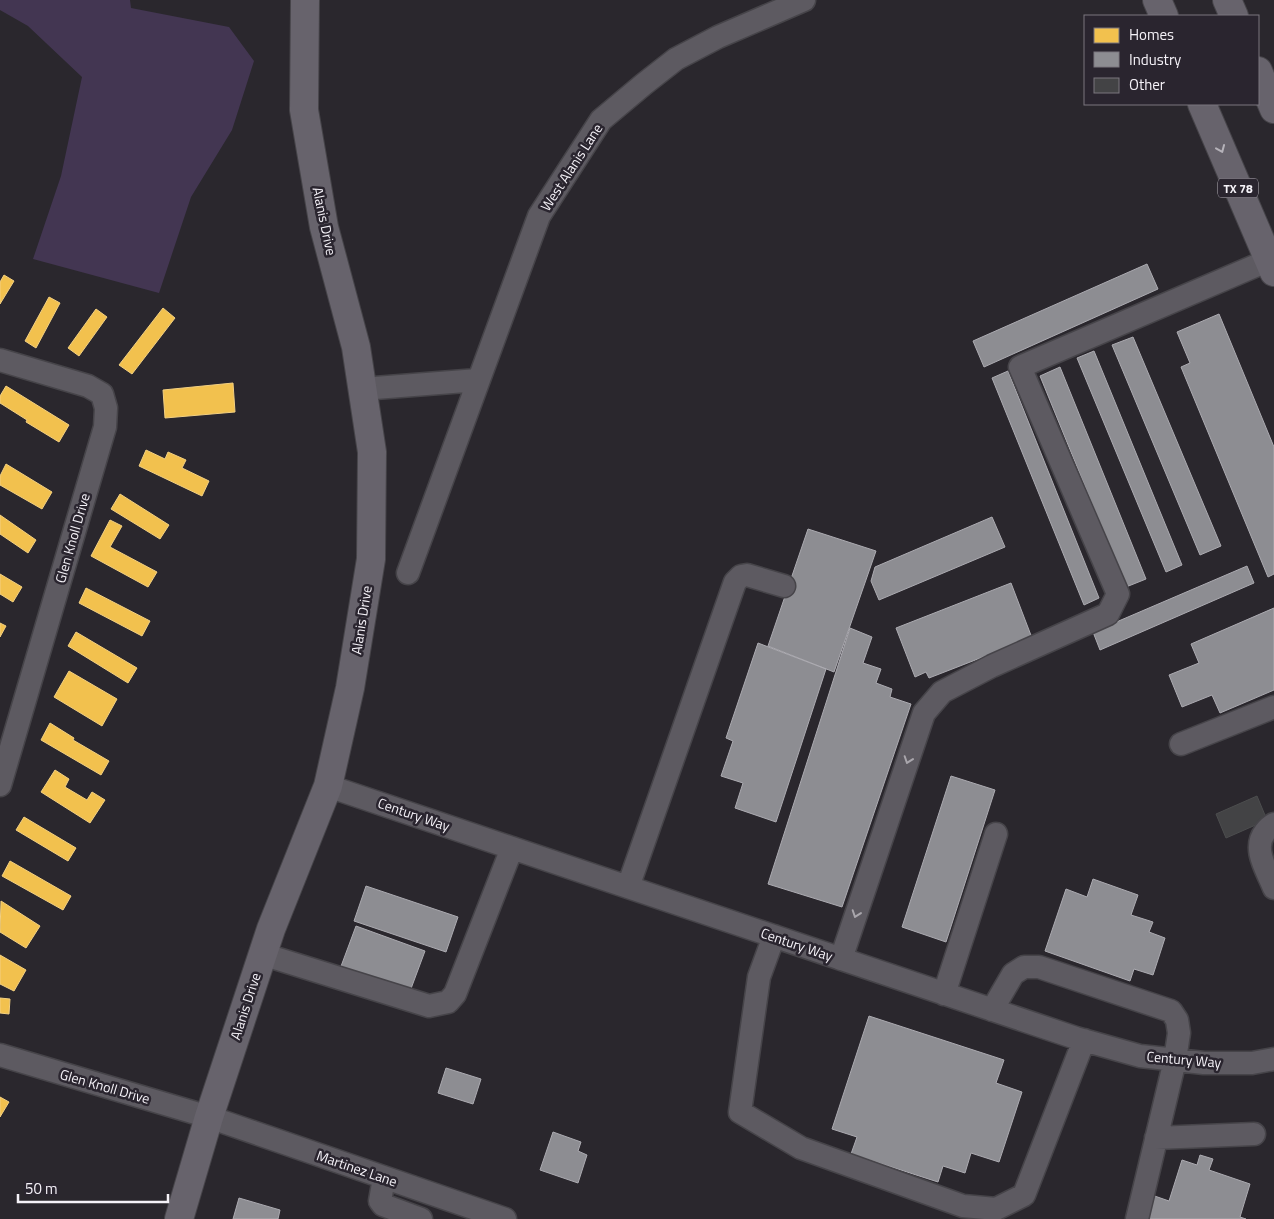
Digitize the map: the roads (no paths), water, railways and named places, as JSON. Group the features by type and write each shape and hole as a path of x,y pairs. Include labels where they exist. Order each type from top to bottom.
{"main road":[{"name":"Alanis Drive","path":"179,1219 209,1117 270,929 328,786 350,688 371,559 372,452 356,347 324,226 304,110 305,0"},
{"path":"1157,0 1164,15"},
{"path":"1227,0 1234,15"},
{"path":"1259,73 1274,109"},
{"name":"TX 78","path":"1202,105 1271,266"}],"street":[{"name":"West Alanis Lane","path":"408,573 539,216 601,120 676,59 718,37 804,0"},
{"path":"841,959 924,714 942,692 992,666 1108,614 1118,594 1020,367 1271,266"},
{"name":"Glen Knoll Drive","path":"0,360 88,386 102,394 106,408 105,427 0,785"},
{"path":"362,389 478,380"},
{"path":"628,887 735,582 741,576 747,575 784,586"},
{"path":"1181,744 1274,707"},
{"name":"Century Way","path":"328,786 1084,1040 1140,1056 1204,1063 1252,1063 1274,1059"},
{"path":"1274,824 1270,826 1261,838 1260,853 1274,888"},
{"path":"944,994 996,834"},
{"path":"262,954 429,1006 448,1002 455,994 512,848"},
{"path":"774,936 759,977 740,1112 801,1148 963,1206 996,1209 1024,1195 1084,1040"},
{"path":"992,1010 1013,974 1024,967 1039,967 1171,1011 1177,1020 1178,1033 1175,1060 1137,1219"},
{"name":"Glen Knoll Drive","path":"0,1055 209,1117"},
{"name":"Martinez Lane","path":"209,1117 384,1178 467,1213 505,1219"},
{"path":"1156,1138 1254,1134"},
{"path":"384,1178 376,1212 421,1219"}]}
